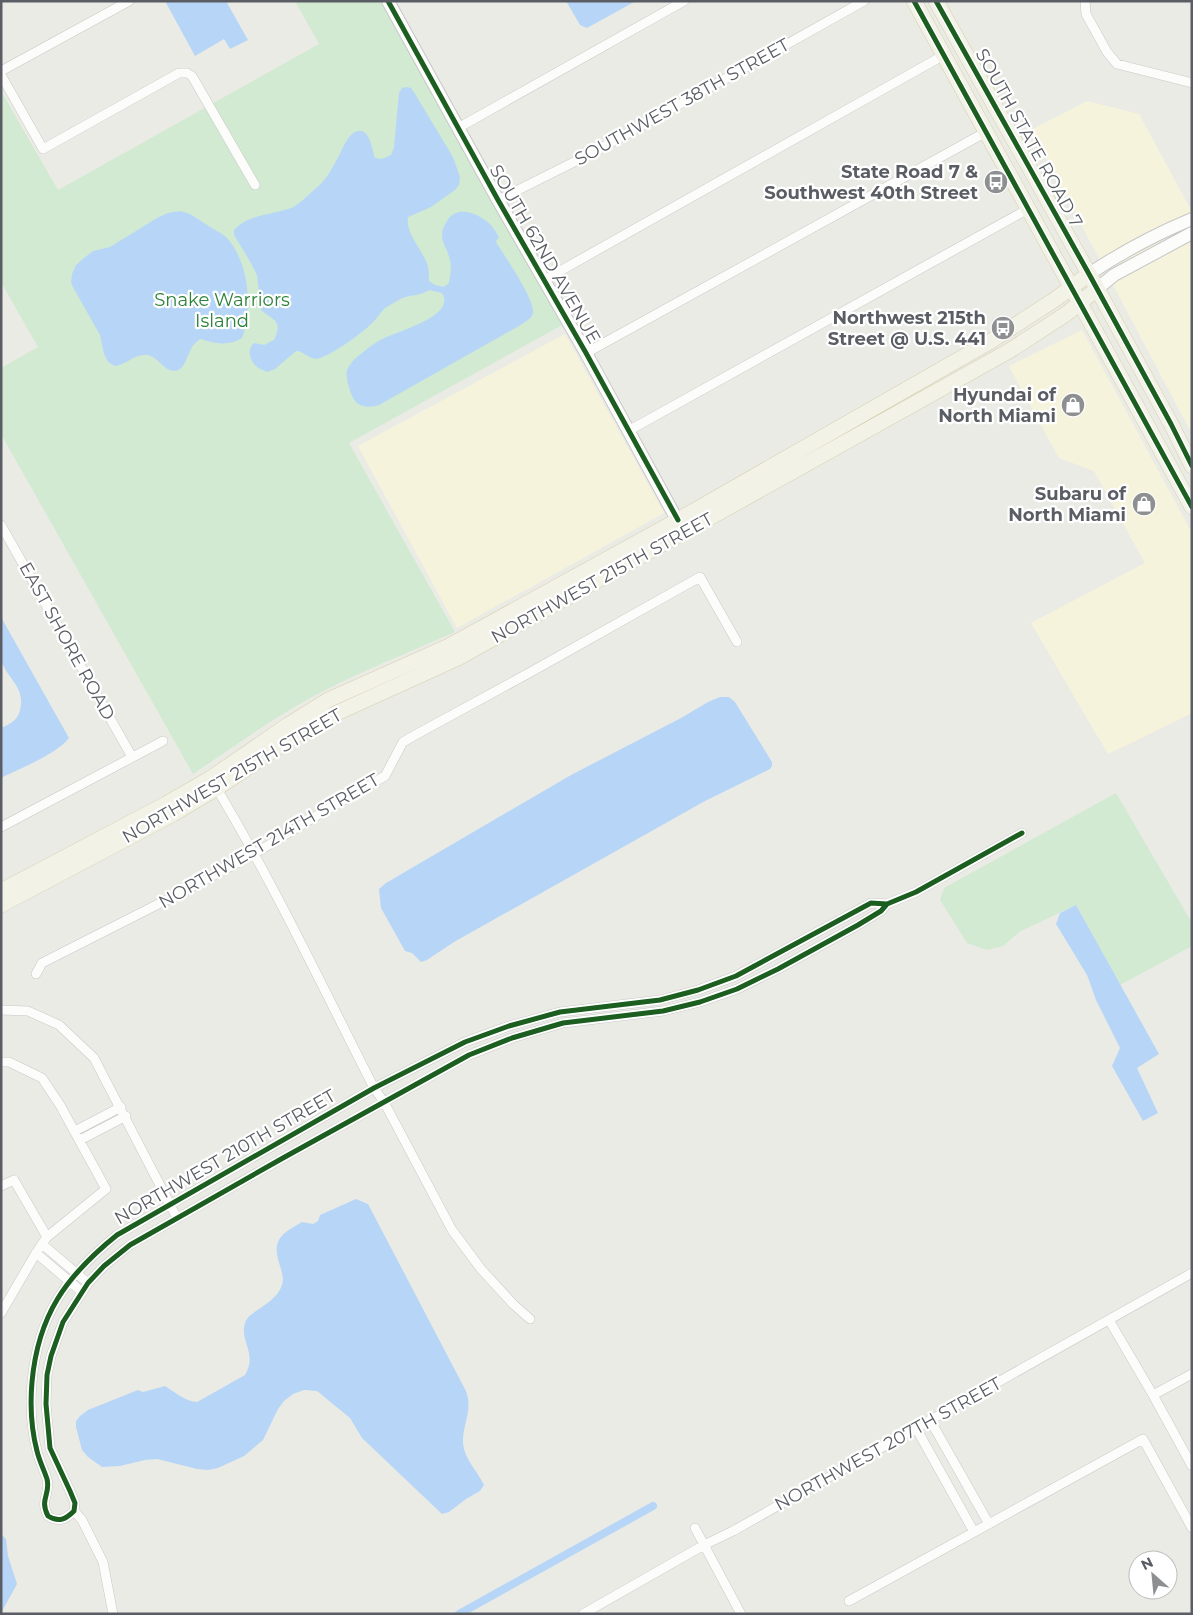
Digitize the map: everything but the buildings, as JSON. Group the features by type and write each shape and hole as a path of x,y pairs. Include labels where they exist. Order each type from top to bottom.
{"main road":[{"name":"SOUTH STATE ROAD 7","path":"914,1 1192,507"},
{"name":"SOUTH STATE ROAD 7","path":"936,1 1089,274 1192,466"},
{"name":"NORTHWEST 215TH STREET","path":"681,526 908,388 991,341 1089,274"},
{"name":"NORTHWEST 215TH STREET","path":"1,905 172,814 288,724 328,700 449,646 916,403 1022,343 1066,314 1097,289"},
{"path":"908,388 916,403"},
{"name":"NORTHWEST 215TH STREET","path":"1,891 166,804 214,783"}],"street":[{"path":"1,71 129,1"},
{"name":"SOUTH 62ND AVENUE","path":"388,1 681,526"},
{"path":"458,128 684,1"},
{"name":"SOUTHWEST 38TH STREET","path":"498,200 596,151 864,1"},
{"path":"1085,1 1086,14 1107,52 1117,64 1192,83"},
{"path":"544,280 944,55"},
{"path":"1,75 43,149 179,73 187,73 192,76 208,102 255,185"},
{"path":"586,353 986,132"},
{"path":"628,431 1028,209"},
{"name":"NORTHWEST 215TH STREET","path":"1089,274 1106,262 1159,233 1192,219"},
{"name":"NORTHWEST 215TH STREET","path":"1097,289 1114,275 1192,233"},
{"name":"EAST SHORE ROAD","path":"1,526 132,758"},
{"name":"NORTHWEST 214TH STREET","path":"36,974 42,963 254,854 385,776 403,742 700,577 737,642"},
{"path":"1,826 163,741"},
{"path":"214,783 254,854 374,1088 384,1102 452,1230 481,1269 513,1304 530,1319"},
{"name":"NORTHWEST 210TH STREET","path":"887,904 872,902 736,976 698,990 660,1000 560,1012 509,1026 465,1042 374,1088 117,1235 92,1256 69,1282 50,1311 37,1347 31,1398 32,1422 37,1451 48,1482 44,1502 48,1516 60,1520 67,1518 74,1511 74,1503 70,1491 50,1448 46,1404 47,1375 55,1342 63,1322 88,1283 104,1266 130,1245 469,1055 512,1038 563,1023 663,1011 700,1002 737,989 858,925 881,911 887,904 916,892 1022,833"},
{"path":"1,1010 28,1011 59,1025 94,1058 126,1116 177,1218"},
{"path":"1,1062 9,1062 42,1078 75,1131 106,1190 44,1241 2,1309"},
{"path":"75,1131 121,1107"},
{"path":"80,1140 126,1116"},
{"path":"1,1186 14,1180 44,1241 88,1283"},
{"path":"36,1253 82,1292"},
{"name":"NORTHWEST 207TH STREET","path":"583,1614 1192,1273"},
{"path":"1109,1320 1192,1466"},
{"path":"1153,1395 1192,1374"},
{"path":"930,1420 989,1524"},
{"path":"916,1428 974,1532"},
{"path":"849,1601 1143,1439 1192,1528"},
{"path":"949,1487 963,1479"},
{"path":"958,1504 973,1496"},
{"path":"74,1511 82,1520 103,1562 113,1614"},
{"path":"696,1528 741,1614"}],"shaded area":[{"path":"1087,101 1139,114 1192,212 1192,434 1031,130"},
{"path":"1082,330 1192,533 1192,713 1108,754 1031,623 1145,563 1094,471 1059,458 1009,366"},
{"path":"565,334 664,513 457,628 358,446"}],"green space":[{"name":"Snake Warriors Island","path":"295,1 380,1 562,325 349,443 455,632 365,671 312,697 267,724 193,774 1,434 1,368 38,347 1,282 1,91 58,190 319,44"},
{"path":"1116,793 1192,923 1192,946 1120,985 1076,905 1019,932 1003,946 987,950 967,943 940,900 944,888"}],"water":[{"path":"165,1 226,1 248,40 230,49 224,39 195,56"},
{"path":"566,1 636,1 587,28 580,25"},
{"path":"402,88 411,88 453,157 460,177 459,185 455,190 431,207 408,217 411,234 427,263 429,281 444,287 449,283 451,263 443,241 442,232 451,216 456,213 468,212 480,217 493,227 499,237 496,241 497,244 525,289 533,313 529,319 519,326 379,405 371,407 359,405 353,397 349,387 347,370 355,359 380,340 433,316 441,309 444,301 442,293 429,290 421,294 405,297 385,308 366,328 326,356 314,359 296,351 275,369 267,372 254,363 250,357 250,348 254,343 264,345 274,340 278,328 276,322 261,310 257,275 234,235 234,230 253,218 291,208 301,202 324,180 354,132 362,131 365,133 370,141 375,158 382,159 391,155 394,147 399,93"},
{"path":"180,211 191,215 225,236 240,260 247,286 248,300 242,338 237,341 222,343 201,339 190,350 182,367 174,371 166,368 152,356 148,355 139,356 115,366 108,362 104,354 100,335 71,283 72,274 76,265 93,251 110,247 157,218 168,213"},
{"path":"1,617 69,738 56,750 1,778 1,728 15,719 19,713 21,702 18,689 1,660"},
{"path":"720,697 729,697 735,702 772,762 770,769 705,801 454,942 427,960 421,962 412,953 405,951 381,908 379,889 386,883 571,775"},
{"path":"1076,905 1159,1054 1137,1068 1158,1113 1143,1121 1112,1066 1120,1048 1096,1000 1087,975 1056,924 1060,913"},
{"path":"356,1199 368,1204 466,1391 468,1411 463,1442 468,1459 484,1485 480,1491 449,1512 442,1514 362,1438 350,1418 317,1391 304,1390 293,1394 284,1401 263,1440 244,1456 218,1468 208,1470 197,1469 157,1459 120,1466 102,1467 88,1457 82,1450 76,1421 88,1410 138,1390 143,1392 165,1386 185,1399 197,1402 245,1375 250,1360 244,1336 245,1323 251,1315 279,1292 282,1285 283,1280 277,1244 283,1234 302,1222 313,1224 318,1221 320,1215"},
{"path":"1,1534 6,1539 8,1556 17,1584 1,1613"}],"waterway":[{"path":"459,1614 653,1506"}],"cycle path":[{"path":"388,1 678,520"},
{"path":"914,1 1192,507"},
{"path":"936,1 1089,274 1192,466"},
{"path":"887,904 871,903 736,976 698,990 660,1000 560,1012 509,1026 465,1042 374,1088 117,1235 99,1250 69,1282 48,1317 35,1358 31,1391 33,1434 48,1484 45,1501 48,1516 59,1520 65,1518 74,1511 75,1503 50,1448 46,1404 47,1375 51,1356 63,1322 88,1283 104,1266 130,1245 469,1055 512,1038 563,1023 663,1011 700,1002 737,989 858,925 881,911 887,904 916,892 1022,833"}],"place":[{"name":"State Road 7 & Southwest 40th Street","path":"996,182"},
{"name":"Northwest 215th Street @ U.S. 441","path":"1003,328"},
{"name":"Hyundai of North Miami","path":"1073,405"},
{"name":"Subaru of North Miami","path":"1144,504"}]}
